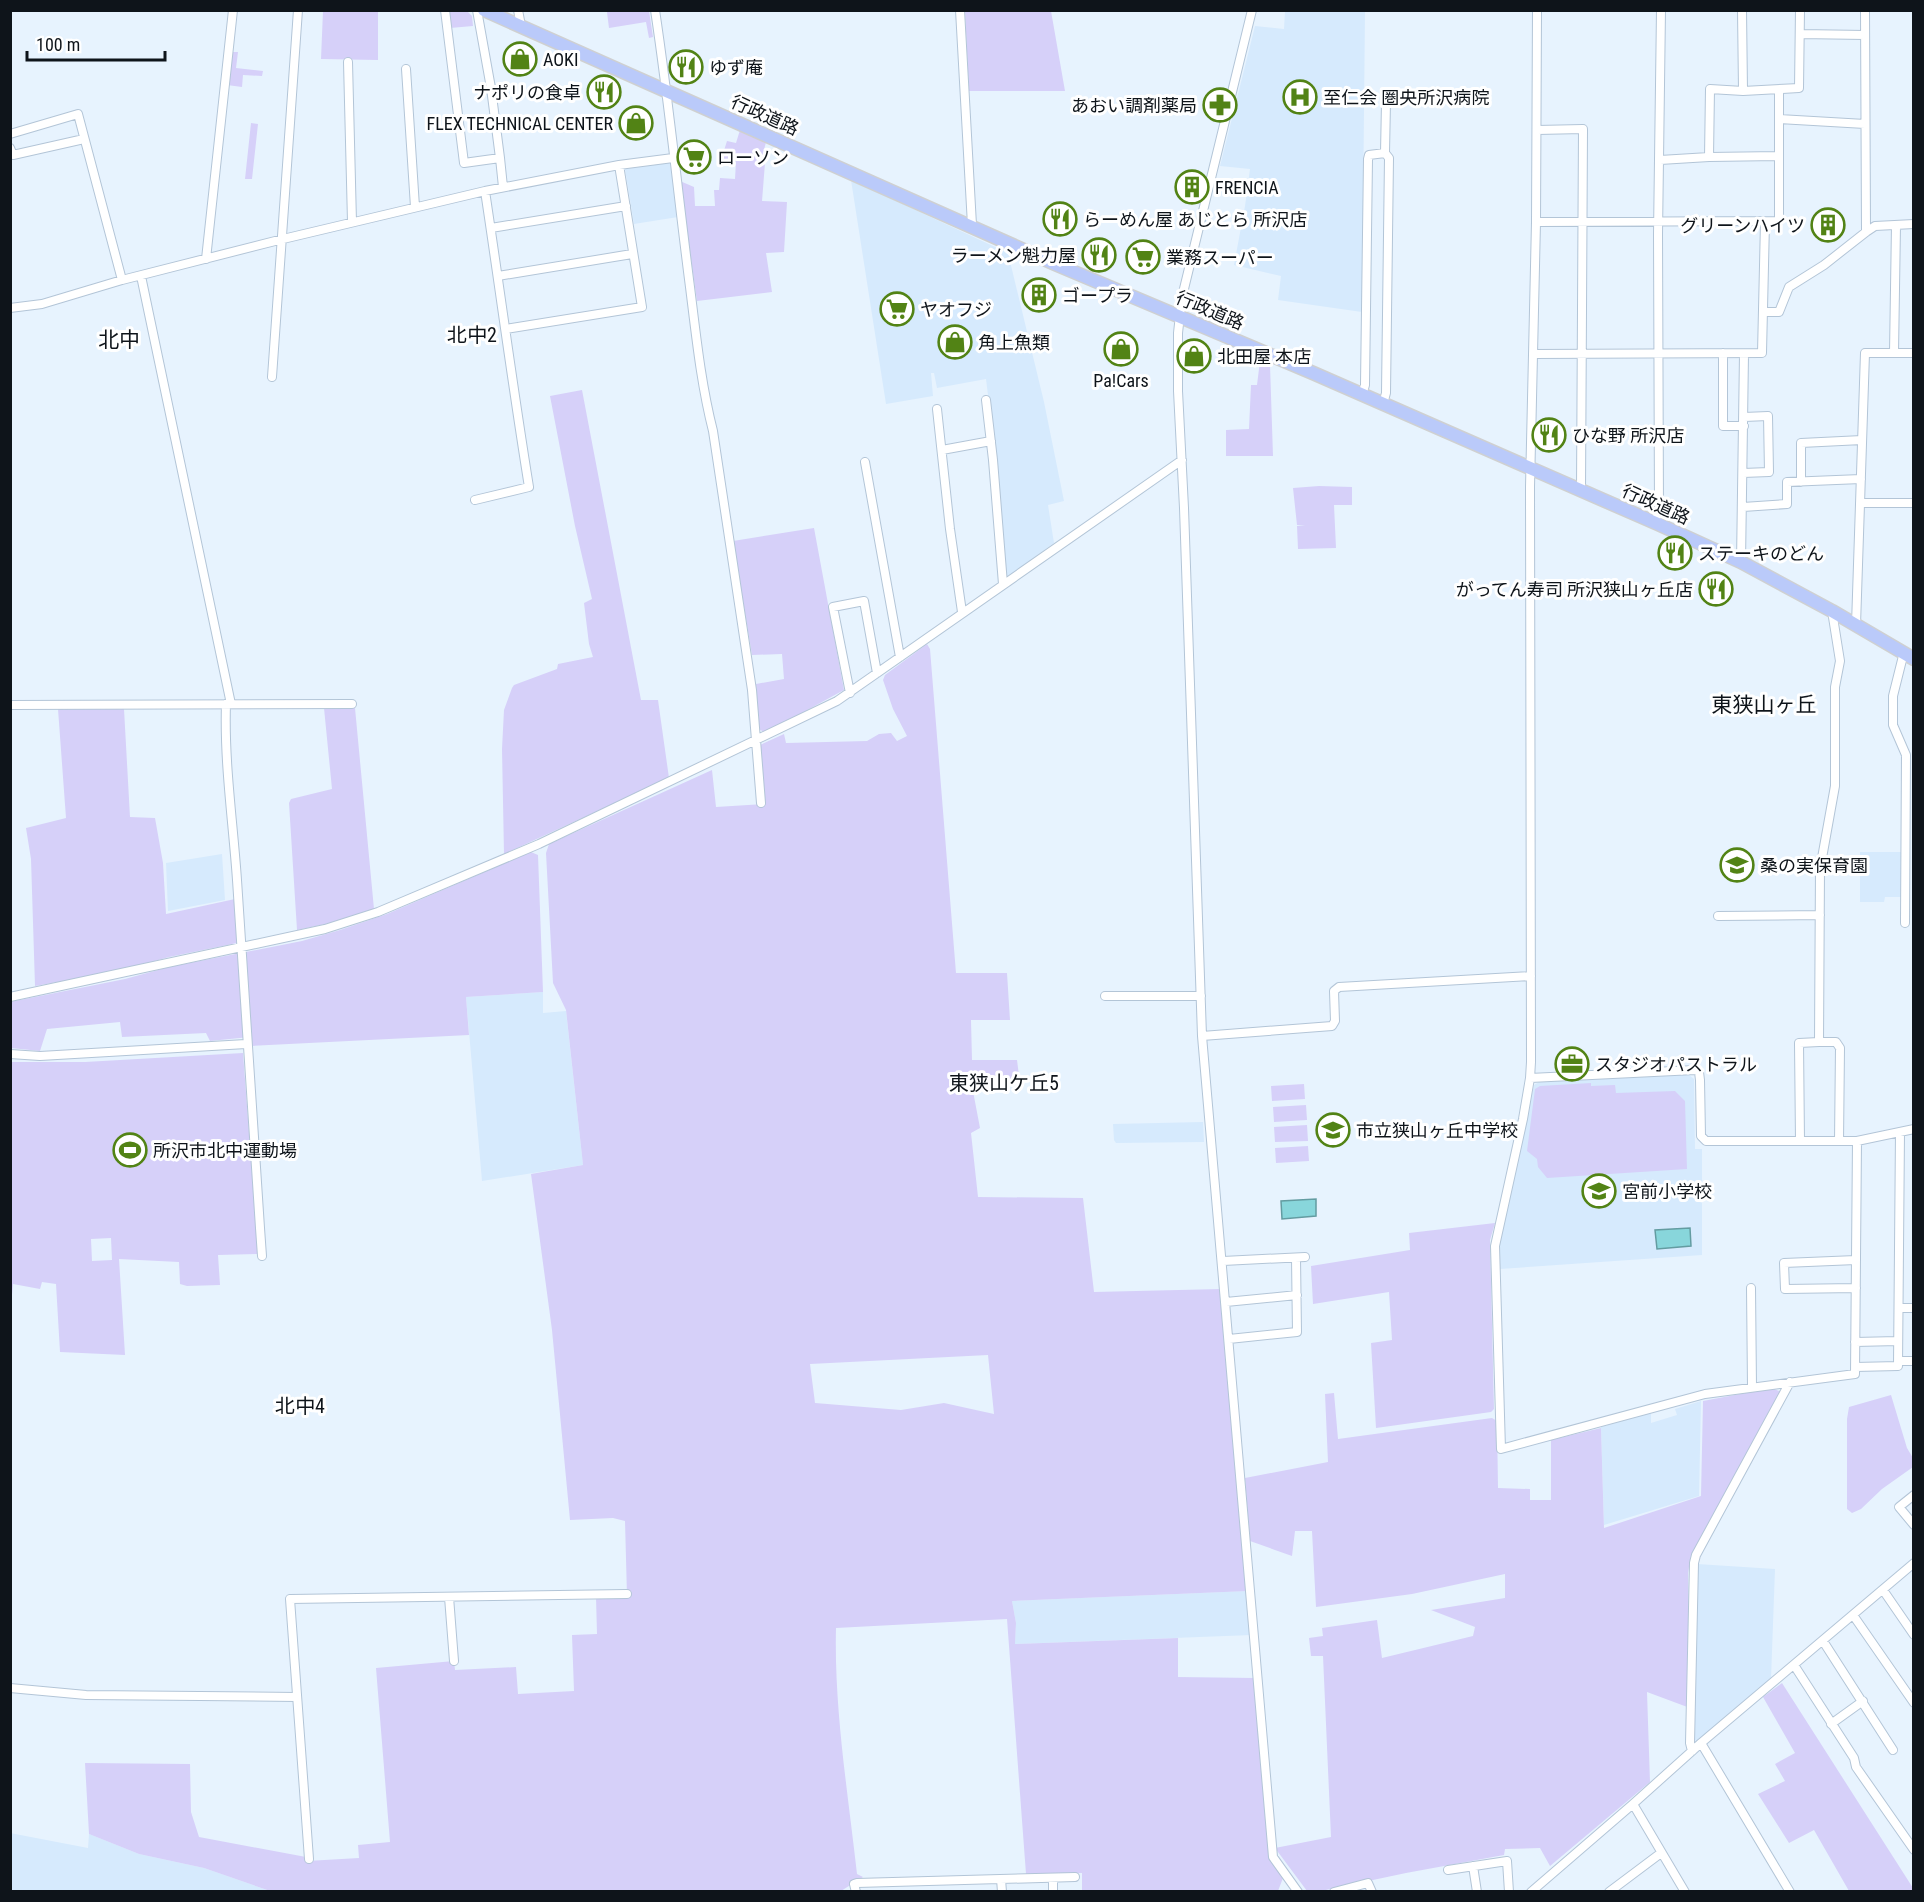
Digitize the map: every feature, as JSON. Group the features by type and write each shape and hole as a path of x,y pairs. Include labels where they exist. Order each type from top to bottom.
{"highway":[{"name":"行政道路","path":"484,10 1654,522 1741,562 1909,656"}],"street":[{"path":"206,259 233,10"},
{"path":"272,378 298,10"},
{"path":"444,10 464,163 500,158"},
{"path":"477,10 491,88 503,187"},
{"path":"518,10 521,26"},
{"path":"655,10 668,92 673,158 699,361 729,535 752,690 761,803"},
{"path":"960,10 972,225"},
{"path":"1252,10 1182,297 1179,316 1178,391 1202,1036 1273,1857 1298,1892"},
{"path":"1537,10 1532,469 1530,1078 1495,1246 1501,1449 1705,1394 1855,1374 1857,1141"},
{"path":"1654,522 1659,511 1658,222 1661,10"},
{"path":"1742,10 1743,91"},
{"path":"1709,157 1710,89 1743,91 1799,88 1800,10"},
{"path":"1865,10 1866,232"},
{"path":"1800,34 1865,35"},
{"path":"348,62 352,222"},
{"path":"406,69 415,207"},
{"path":"1536,222 1779,221 1779,90"},
{"path":"1383,404 1386,393 1389,158 1385,153 1386,102"},
{"path":"10,134 78,114 122,280"},
{"path":"1779,119 1864,124"},
{"path":"1537,130 1584,129 1581,490"},
{"path":"10,148 13,154 84,139"},
{"path":"1362,395 1365,386 1368,159 1371,153 1385,153"},
{"path":"1660,160 1778,156"},
{"path":"10,308 42,304 122,280 283,238 485,191 619,165 673,158"},
{"path":"506,329 642,307 619,165"},
{"path":"476,500 529,487 485,191"},
{"path":"491,228 626,207"},
{"path":"1533,354 1762,353 1765,222"},
{"path":"1763,312 1779,312 1789,287 1824,265 1875,226 1914,224"},
{"path":"1894,353 1896,225"},
{"path":"498,276 632,254"},
{"path":"141,276 228,704 226,733 262,1256"},
{"path":"1723,353 1723,426 1744,426"},
{"path":"1856,625 1865,353 1914,353"},
{"path":"1741,562 1744,354"},
{"path":"986,400 1003,584"},
{"path":"938,409 962,612"},
{"path":"1743,473 1769,472 1768,416 1744,417"},
{"path":"1801,482 1801,443 1862,440"},
{"path":"942,450 991,441"},
{"path":"10,997 325,929 378,912 539,844 757,741 850,693 962,612 1182,460"},
{"path":"865,462 900,657"},
{"path":"1743,507 1787,504 1787,482 1861,479"},
{"path":"1861,503 1914,503"},
{"path":"850,693 833,607 864,601 877,673"},
{"path":"1819,1042 1820,869 1835,786 1836,687 1840,661 1832,612"},
{"path":"1905,923 1906,755 1893,726 1893,696 1909,656"},
{"path":"10,705 352,704"},
{"path":"1718,916 1820,915"},
{"path":"1202,1036 1332,1026 1335,1022 1334,991 1339,987 1531,976"},
{"path":"1105,996 1202,996"},
{"path":"1800,1141 1799,1043 1819,1042 1836,1042 1840,1048 1839,1141"},
{"path":"10,1054 40,1056 246,1044"},
{"path":"1530,1078 1695,1070 1699,1072 1700,1080 1701,1136 1706,1141 1857,1141 1914,1129"},
{"path":"1855,1366 1899,1366 1900,1132"},
{"path":"1223,1261 1305,1257"},
{"path":"1229,1339 1297,1332 1296,1258"},
{"path":"1856,1260 1784,1263 1785,1289 1856,1288"},
{"path":"1751,1288 1752,1387"},
{"path":"1226,1302 1297,1295"},
{"path":"1900,1308 1914,1308"},
{"path":"1855,1342 1898,1341"},
{"path":"1899,1361 1914,1361"},
{"path":"1692,1751 1690,1743 1696,1555 1790,1382"},
{"path":"1914,1495 1899,1507 1914,1525"},
{"path":"1531,1892 1701,1743 1914,1563"},
{"path":"1882,1590 1914,1635"},
{"path":"309,1859 290,1599 627,1594"},
{"path":"449,1597 454,1662"},
{"path":"1853,1615 1914,1703"},
{"path":"1823,1641 1893,1750"},
{"path":"1794,1665 1854,1758 1857,1767 1914,1850"},
{"path":"10,1688 86,1695 297,1697"},
{"path":"1832,1724 1863,1701"},
{"path":"1701,1743 1790,1892"},
{"path":"1633,1804 1685,1892"},
{"path":"1609,1892 1661,1852"},
{"path":"1448,1870 1507,1861 1509,1892"},
{"path":"1473,1866 1477,1892"},
{"path":"856,1892 854,1884 857,1883 1075,1877"},
{"path":"1053,1878 1053,1892"},
{"path":"1001,1879 1002,1892"},
{"path":"1334,1892 1368,1883 1372,1892"}],"shaded area":[{"path":"323,11 378,11 378,60 321,59"},
{"path":"448,11 467,11 472,16 473,26 450,28"},
{"path":"649,11 653,37 649,38 646,22 609,28 607,12"},
{"path":"965,11 1051,11 1065,91 969,91"},
{"name":"至仁会 圏央所沢病院","path":"1285,11 1365,11 1362,312 1278,300 1281,276 1234,265 1250,169 1220,166 1255,26 1284,29"},
{"path":"231,52 238,52 236,68 263,71 262,76 243,75 242,87 227,85"},
{"path":"251,123 258,124 252,179 245,179"},
{"path":"740,130 766,142 761,162 765,163 762,201 787,202 784,252 766,253 772,292 697,301 680,181 694,187 695,206 715,206 714,190 719,190 720,178 735,179 736,162 721,160 727,141 736,143"},
{"path":"670,163 678,217 634,224 625,169"},
{"path":"851,180 1008,253 1044,402 1064,501 1048,505 1054,543 1008,577 1005,575 996,460 986,379 937,388 934,373 931,373 933,396 886,404"},
{"path":"1260,361 1270,365 1273,456 1226,456 1226,430 1249,429 1251,385 1257,385"},
{"path":"582,390 641,700 658,700 669,778 504,854 502,749 504,710 512,688 514,685 557,669 558,664 593,657 589,644 584,603 592,599 575,526 550,396"},
{"path":"1352,487 1352,505 1334,505 1336,548 1298,549 1297,526 1305,525 1297,525 1293,488"},
{"path":"814,528 844,690 765,733 759,729 756,684 784,679 782,654 752,655 733,541"},
{"path":"927,644 930,649 956,973 1007,973 1010,1020 971,1020 972,1060 1017,1060 1020,1084 972,1086 980,1128 971,1133 978,1197 1083,1198 1094,1292 1221,1289 1248,1591 1012,1601 1016,1623 1015,1644 1178,1638 1178,1677 1255,1678 1274,1864 1283,1878 1278,1891 1082,1891 1082,1873 1026,1874 1007,1619 836,1628 837,1689 842,1751 857,1874 863,1877 841,1891 270,1891 204,1868 139,1854 89,1834 85,1763 190,1764 191,1812 199,1837 306,1857 307,1861 359,1858 358,1845 390,1842 376,1668 454,1661 455,1670 516,1667 518,1694 574,1691 572,1635 597,1634 596,1597 627,1596 625,1521 613,1518 570,1520 552,1330 531,1174 583,1165 566,1010 553,983 546,853 549,844 712,770 716,807 764,804 760,745 784,734 786,743 867,741 879,734 891,733 897,741 907,736 893,709 883,680 885,675","holes":["988,1355 994,1414 944,1403 901,1410 815,1403 810,1364"]},
{"path":"324,708 355,708 374,909 340,921 297,930 289,803 291,799 332,789"},
{"path":"58,709 124,709 130,817 155,818 163,863 166,914 235,899 239,939 237,943 169,957 119,971 35,986 31,859 26,828 66,818"},
{"path":"531,852 538,855 543,992 466,997 469,1035 250,1046 250,1037 210,1041 206,1033 122,1037 120,1022 47,1029 40,1051 11,1048 10,1002 302,941 387,914"},
{"path":"1860,852 1902,852 1902,897 1885,897 1884,902 1860,902"},
{"path":"222,854 225,900 168,911 166,863"},
{"path":"543,992 543,1013 566,1011 583,1165 482,1181 466,997"},
{"name":"所沢市北中運動場","path":"243,1053 258,1252 257,1254 218,1255 220,1285 187,1286 180,1284 179,1262 119,1259 125,1355 60,1352 56,1284 42,1282 40,1289 13,1284 11,1306 11,1062 85,1062","holes":["111,1238 112,1260 92,1261 91,1239"]},
{"path":"1689,1075 1694,1079 1695,1149 1702,1149 1702,1255 1500,1269 1499,1248 1534,1085 1539,1082"},
{"path":"1591,1083 1591,1086 1615,1085 1616,1093 1675,1091 1685,1101 1687,1169 1547,1178 1538,1167 1537,1159 1527,1151 1535,1089 1540,1086"},
{"path":"1304,1084 1305,1099 1272,1101 1271,1086"},
{"path":"1306,1105 1307,1120 1274,1122 1273,1107"},
{"path":"1203,1122 1204,1142 1116,1143 1114,1140 1113,1124"},
{"path":"1307,1125 1308,1141 1275,1142 1274,1127"},
{"path":"1308,1146 1309,1161 1276,1163 1275,1148"},
{"path":"1495,1223 1490,1240 1494,1409 1491,1412 1376,1428 1371,1343 1392,1340 1389,1292 1313,1304 1311,1266 1410,1250 1409,1233"},
{"path":"1772,1388 1781,1392 1777,1402 1691,1555 1688,1573 1690,1708 1647,1692 1650,1782 1550,1866 1540,1848 1505,1849 1504,1855 1321,1891 1307,1891 1275,1848 1331,1837 1323,1656 1311,1656 1309,1638 1323,1636 1322,1628 1377,1620 1382,1658 1473,1636 1475,1627 1431,1610 1505,1598 1505,1574 1412,1594 1316,1607 1312,1531 1295,1531 1292,1556 1250,1541 1245,1478 1328,1462 1325,1394 1334,1393 1338,1439 1492,1418 1497,1421 1498,1488 1530,1489 1530,1500 1551,1500 1551,1440 1601,1428 1604,1528 1701,1496 1703,1401"},
{"path":"1891,1395 1907,1448 1913,1458 1913,1467 1882,1489 1861,1509 1852,1513 1847,1509 1849,1407"},
{"path":"1701,1401 1699,1496 1604,1525 1601,1427 1651,1413 1651,1423 1677,1415 1675,1409"},
{"path":"1697,1564 1775,1569 1771,1679 1697,1741 1693,1740"},
{"path":"1248,1591 1252,1635 1015,1644 1016,1623 1012,1601"},
{"path":"1782,1683 1913,1891 1849,1891 1814,1830 1789,1843 1758,1794 1785,1781 1775,1764 1795,1753 1763,1697"},
{"path":"10,1833 88,1848 89,1834 139,1854 204,1868 270,1891 11,1891"}],"water":[{"path":"1316,1199 1316,1216 1282,1219 1281,1201"},
{"path":"1690,1228 1691,1246 1657,1249 1655,1230"}],"place":[{"name":"AOKI","path":"520,59"},
{"name":"ゆず庵","path":"686,67"},
{"name":"ナポリの食卓","path":"604,92"},
{"name":"至仁会 圏央所沢病院","path":"1300,97"},
{"name":"あおい調剤薬局","path":"1220,105"},
{"name":"FLEX TECHNICAL CENTER","path":"636,123"},
{"name":"ローソン","path":"694,157"},
{"name":"FRENCIA","path":"1192,187"},
{"name":"らーめん屋 あじとら 所沢店","path":"1060,219"},
{"name":"グリーンハイツ","path":"1828,225"},
{"name":"ラーメン魁力屋","path":"1099,255"},
{"name":"業務スーパー","path":"1143,257"},
{"name":"ゴープラ","path":"1039,295"},
{"name":"ヤオフジ","path":"897,309"},
{"name":"角上魚類","path":"955,342"},
{"name":"Pa!Cars","path":"1121,349"},
{"name":"北田屋 本店","path":"1194,356"},
{"name":"ひな野 所沢店","path":"1549,435"},
{"name":"ステーキのどん","path":"1675,553"},
{"name":"がってん寿司 所沢狭山ヶ丘店","path":"1716,589"},
{"name":"桑の実保育園","path":"1737,865"},
{"name":"スタジオパストラル","path":"1572,1064"},
{"name":"市立狭山ヶ丘中学校","path":"1333,1130"},
{"name":"所沢市北中運動場","path":"130,1150"},
{"name":"宮前小学校","path":"1599,1191"}],"district":[{"name":"北中2","path":"472,335"},
{"name":"北中","path":"119,340"},
{"name":"東狭山ヶ丘","path":"1764,705"},
{"name":"東狭山ケ丘5","path":"1004,1083"},
{"name":"北中4","path":"300,1406"}]}
